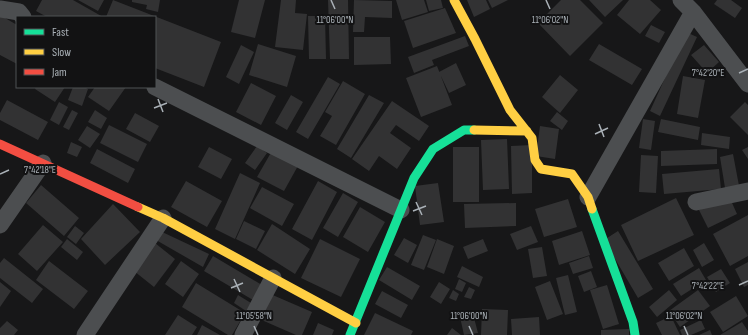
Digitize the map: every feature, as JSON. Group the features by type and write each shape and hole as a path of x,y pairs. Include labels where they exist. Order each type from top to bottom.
{"street":[{"path":"454,0 510,110 532,138 535,160 541,169 572,174 588,197 633,322 635,335"},
{"path":"681,0 693,12 748,84"},
{"path":"0,8 19,12 22,16"},
{"path":"588,197 693,12"},
{"path":"156,88 401,210"},
{"path":"350,335 414,178 433,150 464,130 527,131"},
{"path":"0,144 163,218 356,323"},
{"path":"0,225 43,163"},
{"path":"696,202 748,191"},
{"path":"85,335 163,218"},
{"path":"243,335 273,278"}],"building":[{"path":"42,0 73,0 101,16 45,16 36,11"},
{"path":"78,0 104,0 98,11"},
{"path":"113,0 154,16 106,16"},
{"path":"132,0 160,0 158,12 146,9 147,5 132,2"},
{"path":"239,0 265,0 255,38 231,32"},
{"path":"281,0 296,0 295,13 307,14 303,50 275,47"},
{"path":"328,0 348,0 349,59 330,59"},
{"path":"354,0 392,1 392,18 365,17 364,32 353,32"},
{"path":"396,0 424,0 428,12 402,20"},
{"path":"426,0 441,0 443,8 429,11"},
{"path":"467,0 486,0 490,9 474,17"},
{"path":"488,0 508,0 492,8"},
{"path":"561,0 580,0 603,23 570,56 538,23"},
{"path":"589,0 623,0 605,17"},
{"path":"629,0 650,0 661,10 640,34 617,15"},
{"path":"717,0 731,0 742,8 735,18 714,4"},
{"path":"445,8 456,33 413,48 404,21"},
{"path":"0,15 16,24 16,63 0,55"},
{"path":"308,16 325,16 326,59 309,59"},
{"path":"156,17 221,42 204,87 156,68"},
{"path":"651,25 665,32 659,43 645,36"},
{"path":"686,32 697,37 660,116 650,111"},
{"path":"465,36 469,46 432,60 434,65 414,73 408,57"},
{"path":"354,37 390,37 391,64 354,65"},
{"path":"258,44 296,56 287,87 249,75"},
{"path":"599,44 642,69 632,85 589,60"},
{"path":"241,45 254,52 239,84 226,77"},
{"path":"704,45 719,62 707,73 691,55"},
{"path":"456,63 466,85 449,93 439,72"},
{"path":"437,66 452,105 421,117 406,78"},
{"path":"560,75 578,90 560,113 542,97"},
{"path":"683,76 705,80 698,118 677,114"},
{"path":"328,77 340,84 308,139 296,132"},
{"path":"343,81 365,94 336,145 320,136 332,116 325,112"},
{"path":"251,83 276,96 261,125 236,112"},
{"path":"36,88 64,88 55,102"},
{"path":"73,88 88,89 82,106 68,100"},
{"path":"94,88 125,88 109,111 88,97"},
{"path":"291,95 303,102 287,130 275,123"},
{"path":"369,95 384,103 351,158 337,149"},
{"path":"7,100 48,122 38,140 0,120 0,113"},
{"path":"392,101 429,126 419,141 396,125 390,133 411,148 397,169 379,156 369,171 352,159"},
{"path":"59,102 68,107 59,125 50,120"},
{"path":"745,102 748,105 748,135 730,117"},
{"path":"72,110 78,113 69,130 63,127"},
{"path":"95,110 107,118 101,129 88,122"},
{"path":"557,112 568,121 562,130 550,121"},
{"path":"135,113 159,126 150,142 126,129"},
{"path":"643,119 655,121 651,150 639,148"},
{"path":"661,119 700,127 698,140 658,132"},
{"path":"109,125 147,144 138,162 100,143"},
{"path":"87,126 100,134 90,148 78,140"},
{"path":"540,126 559,129 555,159 536,156"},
{"path":"702,133 730,137 729,149 701,145"},
{"path":"507,139 509,189 483,190 481,140"},
{"path":"71,142 82,147 77,157 67,153"},
{"path":"532,145 532,193 512,194 511,146"},
{"path":"257,146 267,153 255,170 245,163"},
{"path":"209,147 232,159 221,179 198,167"},
{"path":"453,147 479,147 479,202 453,202"},
{"path":"748,147 748,159 742,150"},
{"path":"97,149 135,169 128,183 90,163"},
{"path":"273,149 299,164 284,191 257,177"},
{"path":"717,149 717,164 661,166 661,151"},
{"path":"733,154 740,191 726,194 720,157"},
{"path":"641,155 658,156 656,193 639,192"},
{"path":"719,169 721,189 664,194 662,174"},
{"path":"240,173 260,183 235,239 215,229"},
{"path":"186,181 222,201 207,227 171,207"},
{"path":"318,181 337,192 312,240 292,229"},
{"path":"438,183 444,222 420,225 415,186"},
{"path":"41,185 79,218 64,236 26,203"},
{"path":"262,187 294,204 282,226 250,208"},
{"path":"343,193 358,202 338,237 323,228"},
{"path":"729,196 737,214 708,228 699,210"},
{"path":"676,198 694,235 638,261 621,225"},
{"path":"568,199 577,227 544,237 535,209"},
{"path":"516,203 516,226 465,228 464,204"},
{"path":"113,204 140,232 105,265 81,239"},
{"path":"360,207 385,222 368,252 343,237"},
{"path":"748,215 748,256 730,266 713,234"},
{"path":"244,221 265,231 256,249 236,239"},
{"path":"272,224 310,249 295,274 257,250"},
{"path":"43,225 63,242 37,271 18,254"},
{"path":"75,226 84,233 76,244 67,237"},
{"path":"531,226 538,242 517,250 510,234"},
{"path":"160,231 209,254 203,267 156,240"},
{"path":"582,231 590,255 559,265 552,241"},
{"path":"618,231 653,289 638,298 604,240"},
{"path":"423,235 436,240 424,270 411,265"},
{"path":"404,238 417,245 408,263 394,255"},
{"path":"67,239 83,252 77,260 61,247"},
{"path":"320,239 360,259 341,297 301,278"},
{"path":"437,239 454,246 444,274 427,267"},
{"path":"483,239 488,251 468,259 463,247"},
{"path":"155,243 175,259 154,287 134,271"},
{"path":"704,243 714,260 702,267 693,250"},
{"path":"542,247 547,276 533,278 528,249"},
{"path":"684,248 694,266 669,281 658,263"},
{"path":"213,256 262,285 253,300 204,271"},
{"path":"589,256 593,268 573,274 569,263"},
{"path":"4,258 43,289 32,303 0,278 0,263"},
{"path":"49,261 88,291 74,309 36,280"},
{"path":"181,261 199,274 183,297 165,284"},
{"path":"748,262 748,285 744,287 735,269"},
{"path":"462,266 483,277 479,287 457,277"},
{"path":"387,267 420,286 412,300 379,280"},
{"path":"699,268 706,280 681,296 673,284"},
{"path":"721,269 730,283 716,292 707,277"},
{"path":"591,271 597,287 584,292 578,276"},
{"path":"568,275 577,312 565,315 556,278"},
{"path":"459,279 466,283 462,292 455,289"},
{"path":"550,281 563,314 547,320 535,287"},
{"path":"0,282 11,291 0,307"},
{"path":"439,282 450,289 441,304 430,297"},
{"path":"196,283 245,313 232,335 228,335 182,307"},
{"path":"607,285 619,324 603,329 590,290"},
{"path":"469,287 475,290 471,299 464,297"},
{"path":"453,290 459,294 456,301 449,298"},
{"path":"669,290 677,300 657,317 649,307"},
{"path":"698,290 710,306 680,327 669,311"},
{"path":"382,291 408,305 401,318 375,304"},
{"path":"268,293 312,312 302,335 296,335 257,318"},
{"path":"238,295 251,303 246,311 234,303"},
{"path":"736,296 748,316 723,332 710,312"},
{"path":"482,309 508,310 507,335 481,335"},
{"path":"375,313 413,331 411,335 364,335"},
{"path":"473,314 478,333 464,335 460,317"},
{"path":"178,315 197,327 192,335 165,335"},
{"path":"671,316 680,335 662,335 656,323"},
{"path":"539,317 540,335 512,335 511,319"},
{"path":"701,320 705,329 691,335 682,335 680,330"},
{"path":"7,321 18,330 14,335 0,335 0,328"},
{"path":"742,322 748,331 748,335 720,335"},
{"path":"318,323 334,330 332,335 313,335"},
{"path":"202,325 220,335 197,335"},
{"path":"452,328 461,335 447,335"},
{"path":"629,329 629,335 601,335 601,330"},
{"path":"710,330 712,335 699,335"}],"traffic: fast":[{"path":"350,335 414,178 433,149 464,130 474,130"},
{"path":"592,209 633,322 635,335"}],"traffic: slow":[{"path":"454,0 510,110 532,138 535,160 541,169 572,174 588,197 592,209"},
{"path":"474,130 527,131"},
{"path":"138,207 163,218 356,323"}],"traffic: jam":[{"path":"0,144 138,207"}]}
